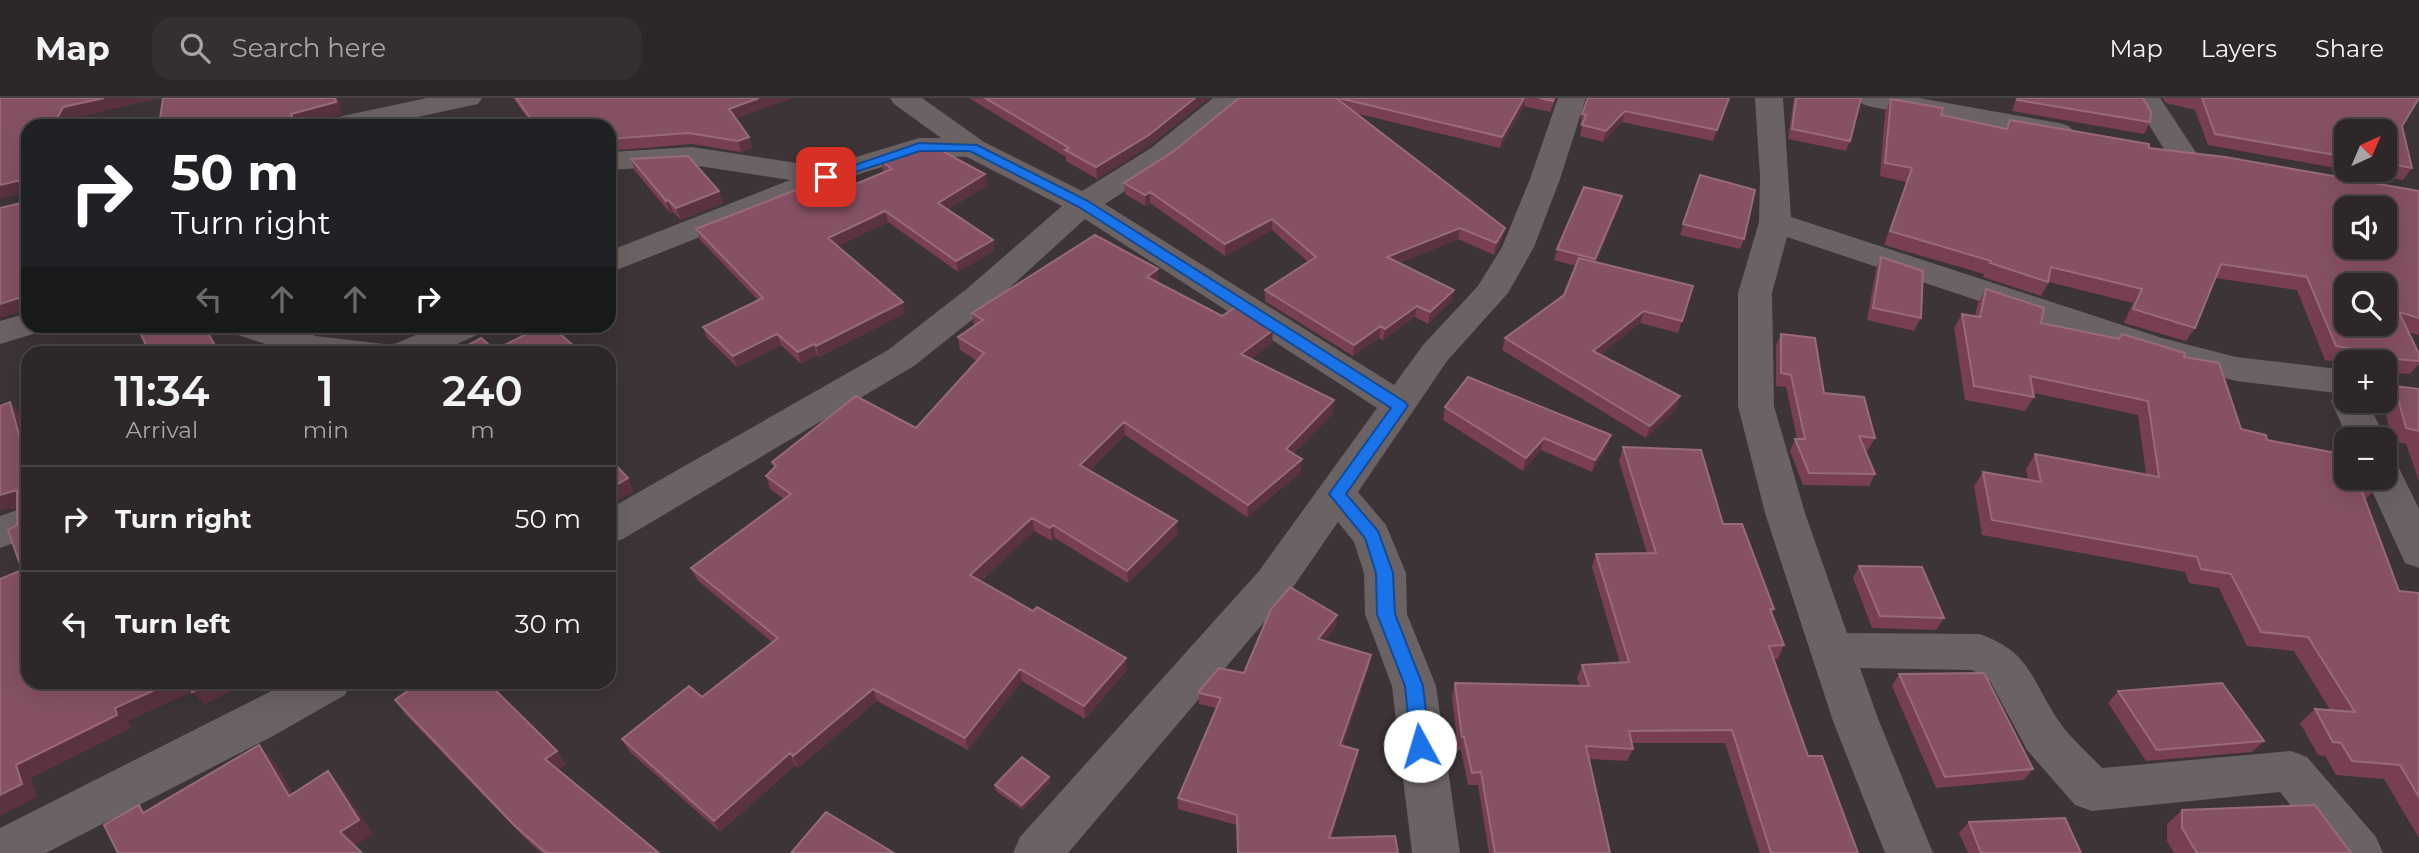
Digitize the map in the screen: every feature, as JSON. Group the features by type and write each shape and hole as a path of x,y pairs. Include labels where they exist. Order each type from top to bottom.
{"street":[{"path":"368,119 468,98"},
{"path":"616,524 901,358 981,295 1083,204 1161,154 1234,98"},
{"path":"1037,853 1274,582 1435,353 1491,293 1518,247 1545,179 1572,98"},
{"path":"1769,98 1775,176 1775,222 1755,293 1756,406 1785,513 1856,721 1909,853"},
{"path":"1872,98 2088,137"},
{"path":"2141,147 2195,157 2146,98"},
{"path":"616,161 692,156 840,171 895,130 905,99 973,148 1083,204 1400,406"},
{"path":"430,106 451,119"},
{"path":"616,260 840,171 919,147 973,148"},
{"path":"1775,222 2153,347 2236,369 2334,388"},
{"path":"0,333 21,326"},
{"path":"269,333 311,346"},
{"path":"421,346 451,333"},
{"path":"2391,490 2419,552"},
{"path":"1337,494 1372,536 1385,573 1386,614 1414,686 1436,853"},
{"path":"0,533 21,524"},
{"path":"1832,650 1979,652 2006,668 2043,736 2092,790 2291,771 2359,853"},
{"path":"0,852 257,722 316,689"}],"building":[{"path":"0,98 104,98 63,107 57,119 21,119 21,180 0,185"},
{"path":"163,98 335,98 336,102 291,114 293,119 160,119"},
{"path":"516,98 759,98 729,109 749,137 738,141 688,133 616,138 616,119 531,119"},
{"path":"985,98 1195,98 1149,135 1096,167"},
{"path":"1239,98 1336,98 1505,228 1496,243 1460,228 1387,257 1454,290 1430,312 1417,306 1385,329 1381,326 1354,345 1265,290 1316,257 1272,219 1225,244 1150,192 1145,195 1124,183 1174,151"},
{"path":"1339,98 1524,98 1502,137"},
{"path":"1588,98 1729,98 1717,130 1625,111 1606,131 1582,125 1586,115 1582,114"},
{"path":"1796,98 1861,98 1850,141 1792,129"},
{"path":"2143,98 2151,112 2150,122 2017,100"},
{"path":"2202,98 2419,98 2402,126 2412,168 2398,165 2398,119 2334,119 2334,155 2215,134"},
{"path":"1891,99 1943,108 1941,115 2007,129 2010,120 2149,144 2149,148 2225,157 2334,176 2334,182 2368,182 2419,191 2419,318 2399,312 2419,354 2419,361 2397,359 2397,350 2358,350 2336,346 2307,277 2221,264 2195,328 2133,309 2142,289 2051,267 2048,282 1990,263 1991,261 1890,231 1912,168 1885,163"},
{"path":"919,148 937,148 985,174 938,203 993,240 956,261 885,211 828,238 903,302 816,346 814,344 798,352 777,334 733,356 703,327 763,298 696,229 796,190 809,201 817,200 892,169 881,161"},
{"path":"688,156 719,191 676,208 666,201 631,159"},
{"path":"1700,175 1755,190 1744,239 1683,224"},
{"path":"1584,187 1622,196 1595,259 1557,249"},
{"path":"21,203 21,297 0,304 0,208"},
{"path":"1095,235 1158,269 1147,277 1222,316 1236,307 1273,330 1241,354 1334,400 1286,449 1302,459 1248,505 1124,422 1080,465 1177,521 1127,571 1053,525 1050,528 1032,518 970,575 1033,611 1037,607 1126,658 1084,706 1020,669 965,738 873,689 793,756 790,753 714,821 622,739 689,686 702,697 778,638 691,568 791,494 766,476 776,466 772,462 856,396 916,428 984,353 958,337 983,320 972,313"},
{"path":"1881,257 1923,271 1921,318 1873,308"},
{"path":"1579,258 1693,286 1682,321 1644,311 1593,351 1680,396 1650,426 1505,338 1564,295"},
{"path":"1986,289 2044,308 2041,323 2119,339 2122,334 2185,353 2184,357 2219,363 2241,429 2266,435 2267,440 2334,453 2334,490 2361,490 2399,591 2419,593 2419,797 2400,765 2352,761 2341,743 2333,742 2315,709 2355,712 2308,637 2261,632 2231,574 2201,569 2197,557 1992,520 1983,472 2041,482 2035,454 2159,477 2148,401 2030,376 2034,397 1974,386 1962,314 1980,317"},
{"path":"140,333 208,333 214,344 209,346 146,346"},
{"path":"528,333 559,333 574,346 503,346"},
{"path":"1781,334 1815,338 1824,393 1864,397 1875,438 1859,436 1875,474 1809,473 1795,439 1805,439 1791,375 1781,373"},
{"path":"481,338 490,346 466,346"},
{"path":"1468,377 1611,435 1595,460 1544,438 1526,458 1445,407"},
{"path":"2397,386 2419,389 2419,431 2406,428"},
{"path":"10,402 21,442 21,567 8,530 17,525 17,490 0,495 0,406"},
{"path":"1623,447 1701,450 1723,524 1742,524 1774,609 1770,609 1784,645 1769,646 1808,756 1822,756 1858,853 1771,853 1732,730 1629,731 1633,749 1586,746 1610,853 1495,853 1481,772 1472,773 1462,737 1455,683 1589,686 1582,665 1629,662 1596,554 1656,553"},
{"path":"616,465 628,478 616,485"},
{"path":"1859,566 1922,567 1944,618 1880,616"},
{"path":"21,570 21,689 157,689 115,708 117,715 16,765 22,784 0,795 0,579"},
{"path":"1290,587 1337,615 1318,639 1371,655 1340,745 1358,750 1329,838 1395,836 1398,853 1238,853 1237,815 1178,798 1221,698 1199,693 1200,690 1219,668 1244,673 1271,609"},
{"path":"1984,673 2033,769 1945,777 1899,674"},
{"path":"2222,683 2264,741 2157,750 2118,691"},
{"path":"410,689 494,689 557,751 545,759 659,853 546,853 515,826 395,700"},
{"path":"259,745 289,796 328,771 359,820 340,832 362,853 118,853 104,825 139,805 143,813"},
{"path":"1022,757 1049,777 1022,805 995,785"},
{"path":"2315,805 2351,853 2197,853 2182,828 2182,810"},
{"path":"826,812 894,853 791,853"},
{"path":"2065,818 2081,853 1981,853 1969,822"}],"route":[{"path":"826,177 919,147 973,148 1083,204 1400,406 1337,494 1372,536 1385,573 1386,614 1414,686 1420,746"}]}
